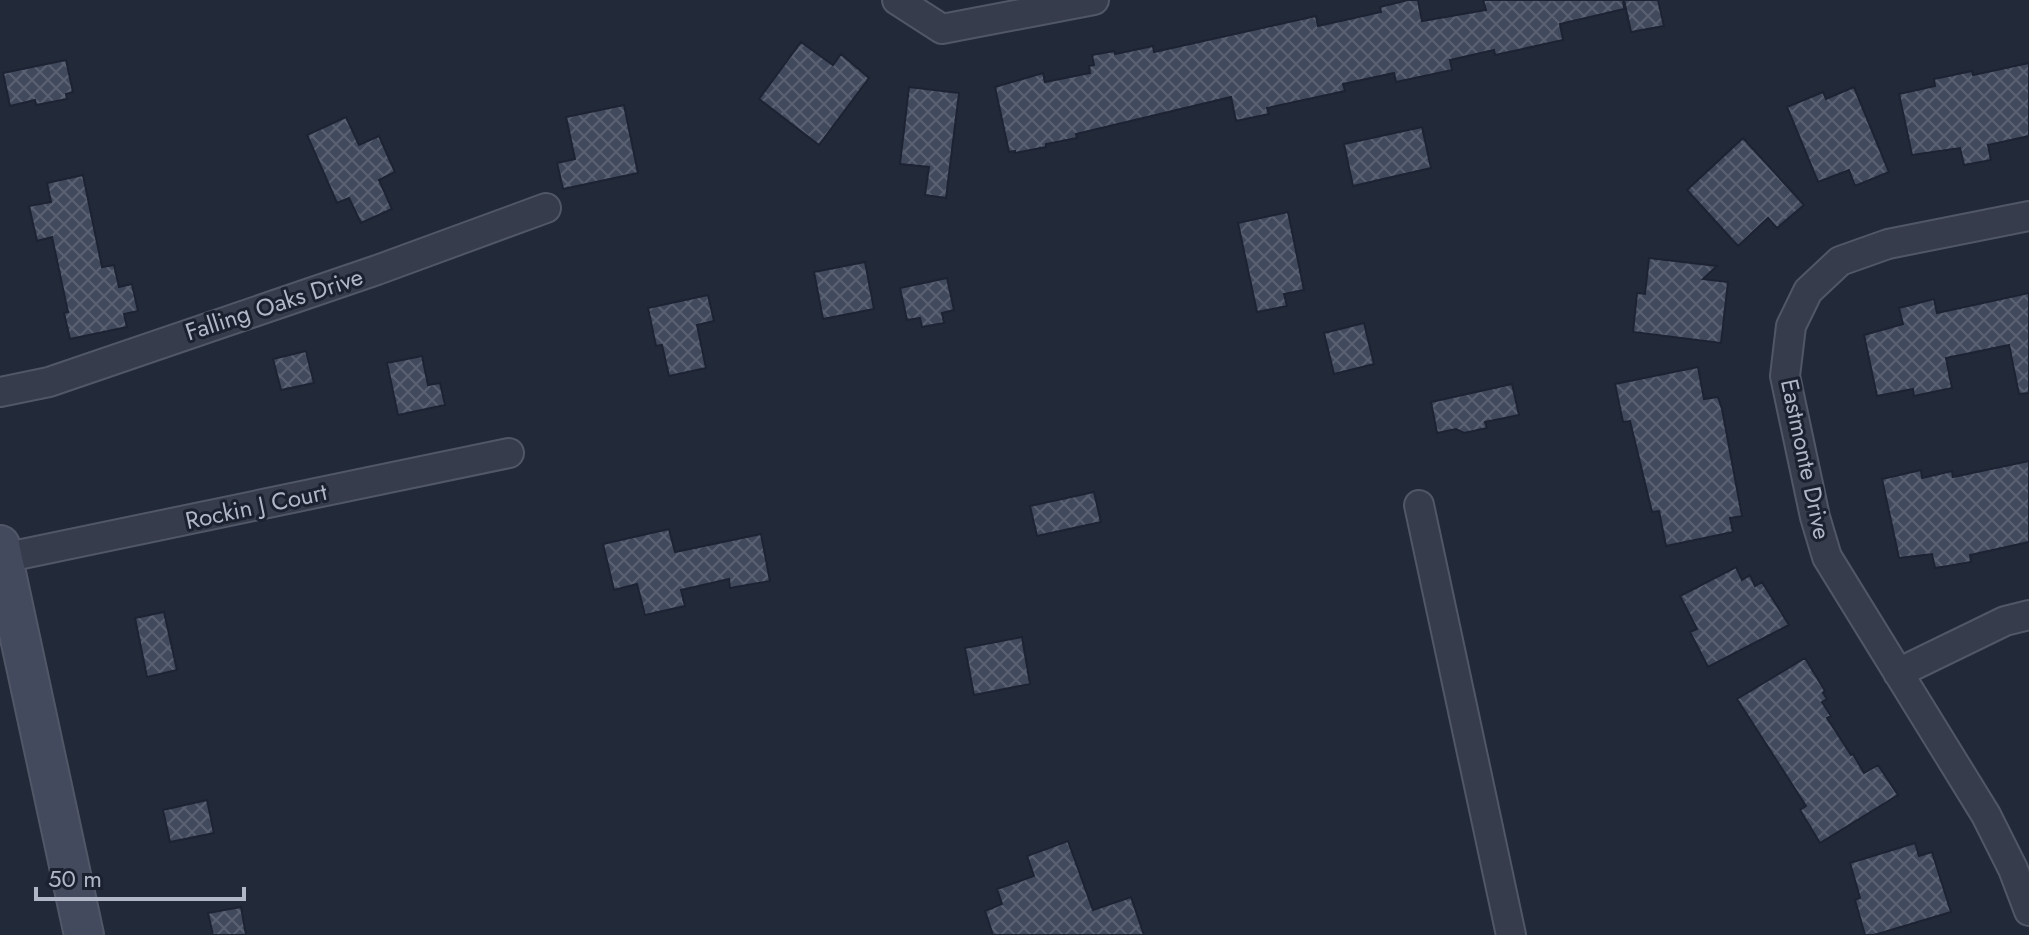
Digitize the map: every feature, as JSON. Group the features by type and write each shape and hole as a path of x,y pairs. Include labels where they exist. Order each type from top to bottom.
{"street":[{"path":"897,0 942,29 1094,0"},
{"name":"Falling Oaks Drive","path":"0,392 49,382 377,270 546,208"},
{"name":"Eastmonte Drive","path":"2029,216 1888,244 1840,261 1808,291 1791,326 1785,376 1815,517 1827,557 1986,815 2013,869 2029,911"},
{"name":"Rockin J Court","path":"1,552 509,453"},
{"path":"1419,505 1511,935"},
{"path":"1,552 84,935"},
{"path":"1898,673 2005,621 2029,615"}],"building":[{"path":"1418,0 1422,21 1486,10 1483,0 1623,0 1624,9 1560,24 1563,40 1495,55 1494,50 1450,60 1452,70 1396,82 1394,73 1343,84 1345,91 1267,108 1269,114 1236,121 1231,97 1076,134 1077,138 1046,144 1046,147 1009,152 995,87 1043,73 1045,82 1090,73 1089,66 1094,65 1092,55 1153,46 1154,52 1316,16 1318,26 1381,12 1380,7"},
{"path":"1624,0 1658,0 1664,26 1631,32"},
{"path":"801,42 833,65 841,54 869,78 819,145 759,99"},
{"path":"66,60 73,92 66,94 67,99 36,105 35,100 10,106 3,73"},
{"path":"2029,63 2029,136 1988,145 1991,160 1964,165 1960,148 1912,155 1899,94 1935,86 1934,79 1972,71 1973,75"},
{"path":"909,87 959,93 946,198 925,195 929,167 900,164"},
{"path":"1854,87 1889,172 1855,186 1849,170 1818,182 1787,107 1823,92 1826,99"},
{"path":"624,105 638,173 563,189 557,163 575,159 566,117"},
{"path":"346,117 359,145 379,136 395,172 379,180 392,209 361,223 349,198 337,203 307,135"},
{"path":"1422,127 1431,168 1353,186 1344,144"},
{"path":"1743,138 1804,205 1777,228 1768,218 1738,246 1687,190"},
{"path":"83,175 102,267 114,265 119,287 132,284 138,311 124,314 127,327 70,339 64,313 68,312 52,237 37,241 29,206 51,202 47,183"},
{"path":"1288,212 1304,290 1284,294 1287,306 1257,312 1238,223"},
{"path":"1649,258 1717,266 1703,279 1728,282 1721,343 1633,332 1637,293 1645,294"},
{"path":"865,262 874,309 823,319 814,272"},
{"path":"947,278 954,310 942,313 944,323 922,327 920,318 907,320 900,288"},
{"path":"2029,293 2029,393 2019,394 2009,345 1946,358 1952,388 1914,396 1913,389 1877,396 1864,335 1903,324 1899,308 1934,299 1937,313"},
{"path":"708,295 714,321 697,325 706,368 669,376 662,345 656,346 648,308"},
{"path":"1364,323 1374,364 1334,374 1324,333"},
{"path":"306,351 314,383 281,390 273,359"},
{"path":"422,356 428,385 440,383 445,405 398,415 387,363"},
{"path":"1698,367 1704,399 1718,397 1722,409 1742,516 1730,518 1733,532 1666,546 1659,511 1652,512 1630,421 1623,422 1615,384"},
{"path":"1512,384 1519,415 1485,422 1487,428 1464,433 1456,429 1437,433 1431,402"},
{"path":"2029,461 2029,542 1970,555 1971,562 1935,568 1932,554 1899,558 1882,479 1921,470 1922,478 1952,471 1953,477"},
{"path":"1094,492 1101,522 1037,536 1030,506"},
{"path":"669,529 675,552 761,534 770,581 730,588 729,579 681,590 685,606 645,615 637,584 614,590 603,544"},
{"path":"1736,567 1742,580 1750,575 1755,586 1762,582 1789,625 1708,667 1690,632 1697,629 1680,596"},
{"path":"164,612 177,670 147,677 135,618"},
{"path":"1022,637 1030,684 974,695 965,648"},
{"path":"1805,658 1825,691 1823,693 1827,699 1822,702 1831,716 1827,718 1851,755 1864,773 1878,765 1898,795 1820,843 1800,810 1806,806 1737,699"},
{"path":"207,800 214,833 170,842 163,810"},
{"path":"1068,841 1093,910 1131,897 1144,935 993,935 985,911 1002,904 997,889 1034,876 1027,856"},
{"path":"1915,843 1919,856 1932,852 1951,912 1865,935 1855,900 1860,898 1850,863"},
{"path":"241,907 246,935 213,935 208,913"}]}
